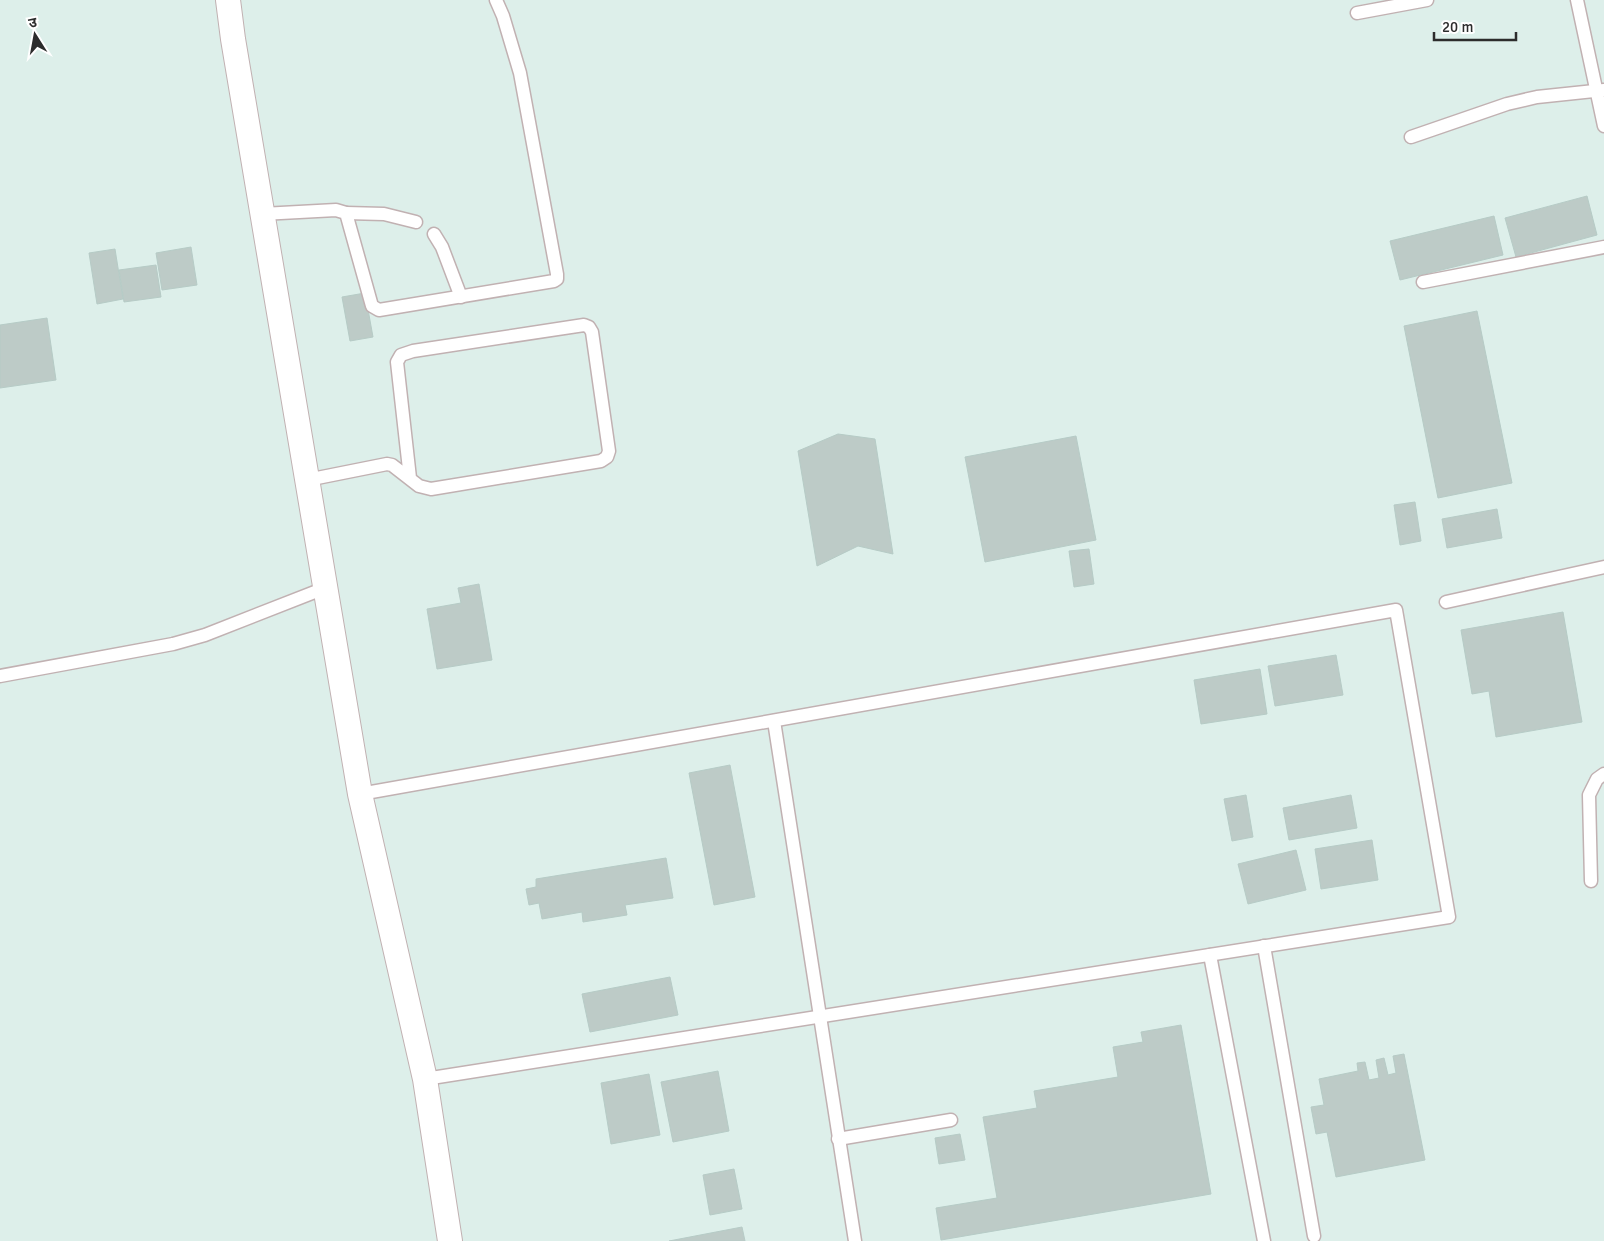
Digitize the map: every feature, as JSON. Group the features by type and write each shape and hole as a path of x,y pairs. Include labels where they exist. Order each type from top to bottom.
{"street":[{"path":"228,0 262,214 360,794 425,1079 450,1241"}],"lane":[{"path":"346,213 372,306 375,309 379,310 550,282 557,278 520,73 503,16 496,0"},
{"path":"1357,13 1428,0"},
{"path":"1577,0 1601,90 1604,126"},
{"path":"1411,137 1507,104 1537,97 1601,90"},
{"path":"262,214 336,210 346,213 384,214 416,222"},
{"path":"434,234 442,247 461,297"},
{"path":"1423,282 1604,247"},
{"path":"307,480 387,464 392,465 419,486 431,489 601,461 607,458 609,451 592,332 588,326 584,325 422,350 401,355 397,362 410,478"},
{"path":"1446,602 1604,567"},
{"path":"0,676 173,644 205,635 325,588"},
{"path":"360,794 1396,610 1449,917 425,1079"},
{"path":"774,721 855,1241"},
{"path":"1591,881 1589,795 1597,779 1604,774"},
{"path":"1264,946 1314,1236"},
{"path":"1210,955 1264,1241"},
{"path":"838,1139 951,1120"}],"building":[{"path":"1587,196 1597,235 1516,257 1505,218"},
{"path":"1494,216 1503,255 1400,280 1390,241"},
{"path":"191,247 197,285 162,290 156,253"},
{"path":"115,249 123,299 97,304 89,253"},
{"path":"156,265 161,297 124,302 119,270"},
{"path":"365,293 373,337 350,341 342,297"},
{"path":"1477,311 1512,483 1438,498 1404,326"},
{"path":"47,318 56,380 0,388 0,325"},
{"path":"838,434 875,439 893,554 858,546 817,566 798,451"},
{"path":"1076,436 1096,540 985,562 965,457"},
{"path":"1415,502 1421,541 1400,545 1394,505"},
{"path":"1497,509 1502,538 1447,548 1442,519"},
{"path":"1089,549 1094,584 1074,587 1069,551"},
{"path":"479,584 492,660 437,669 427,609 461,603 458,588"},
{"path":"1563,612 1582,722 1496,737 1489,691 1472,694 1461,630"},
{"path":"1336,655 1343,695 1275,706 1268,666"},
{"path":"1260,669 1267,714 1201,724 1194,680"},
{"path":"730,765 755,897 714,905 689,773"},
{"path":"1246,795 1253,837 1232,841 1224,799"},
{"path":"1351,795 1357,828 1289,840 1283,808"},
{"path":"1372,840 1378,880 1321,889 1315,849"},
{"path":"1296,850 1306,890 1248,904 1238,864"},
{"path":"666,858 673,898 625,905 627,915 583,922 582,912 542,919 539,903 529,905 526,889 536,887 536,879"},
{"path":"670,977 678,1015 590,1032 582,994"},
{"path":"1181,1025 1211,1194 941,1240 936,1208 997,1198 983,1117 1037,1108 1034,1091 1118,1077 1113,1047 1143,1042 1141,1032"},
{"path":"1404,1054 1425,1160 1336,1177 1327,1132 1316,1134 1311,1107 1324,1105 1319,1079 1358,1071 1357,1063 1365,1062 1369,1080 1379,1078 1376,1060 1384,1058 1388,1075 1396,1073 1393,1056"},
{"path":"718,1071 729,1131 673,1142 661,1082"},
{"path":"649,1074 660,1135 611,1144 601,1083"},
{"path":"960,1134 965,1160 939,1164 935,1138"},
{"path":"734,1169 742,1209 710,1215 703,1175"},
{"path":"742,1227 745,1241 669,1241"}]}
